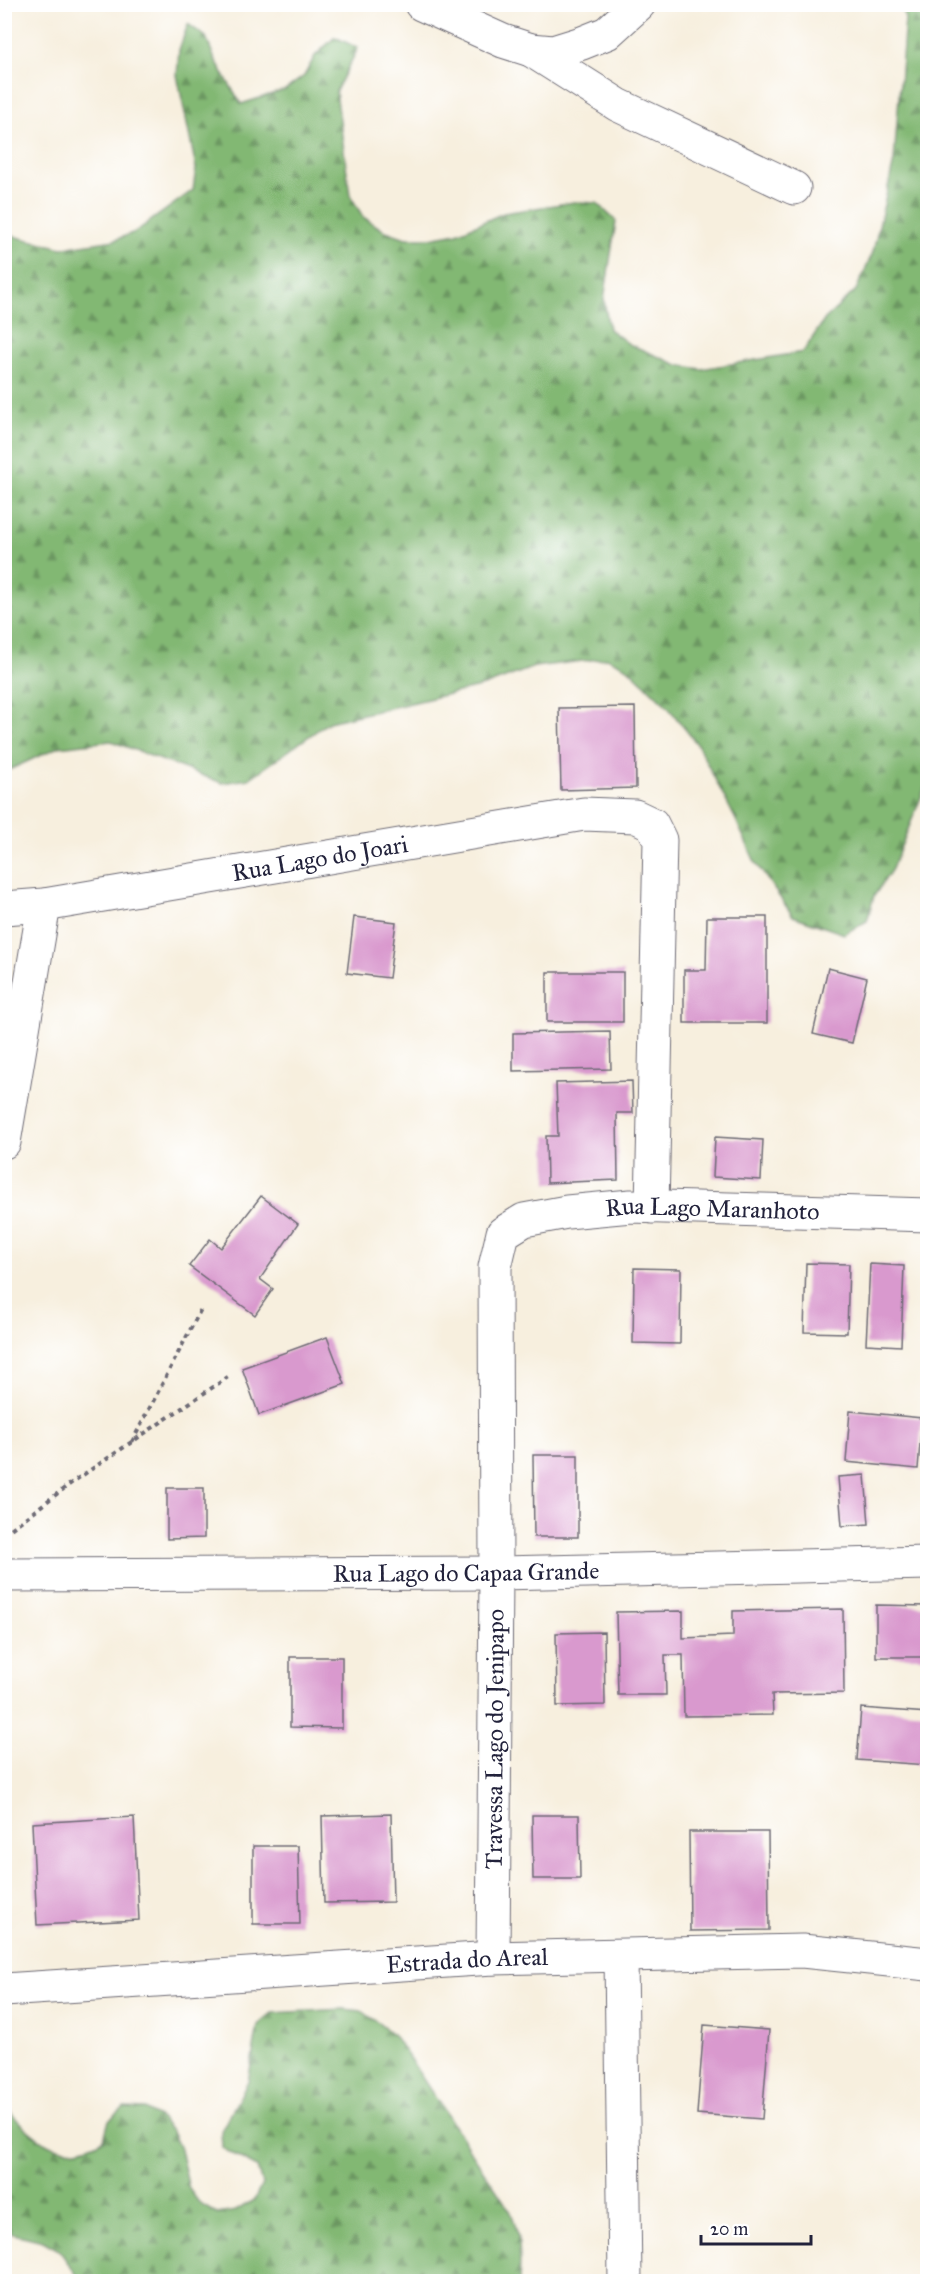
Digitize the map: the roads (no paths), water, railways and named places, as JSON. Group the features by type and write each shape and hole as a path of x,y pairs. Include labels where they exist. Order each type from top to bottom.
{"street":[{"path":"421,4 504,41 531,50 618,105 794,188"},
{"path":"531,50 553,51 607,33 639,4"},
{"name":"Rua Lago do Joari","path":"4,908 44,905 584,814 635,816 652,824 660,840 652,1207"},
{"path":"4,1142 44,905"},
{"name":"Rua Lago Maranhoto","path":"503,1233 524,1220 567,1212 631,1206 927,1215"},
{"name":"Travessa Lago do Jenipapo","path":"493,1958 496,1573 495,1267 503,1233"},
{"name":"Rua Lago do Capaa Grande","path":"4,1575 496,1573 927,1563"},
{"name":"Estrada do Areal","path":"4,1990 493,1958 802,1951 927,1964"},
{"path":"621,1956 625,2282"}]}
